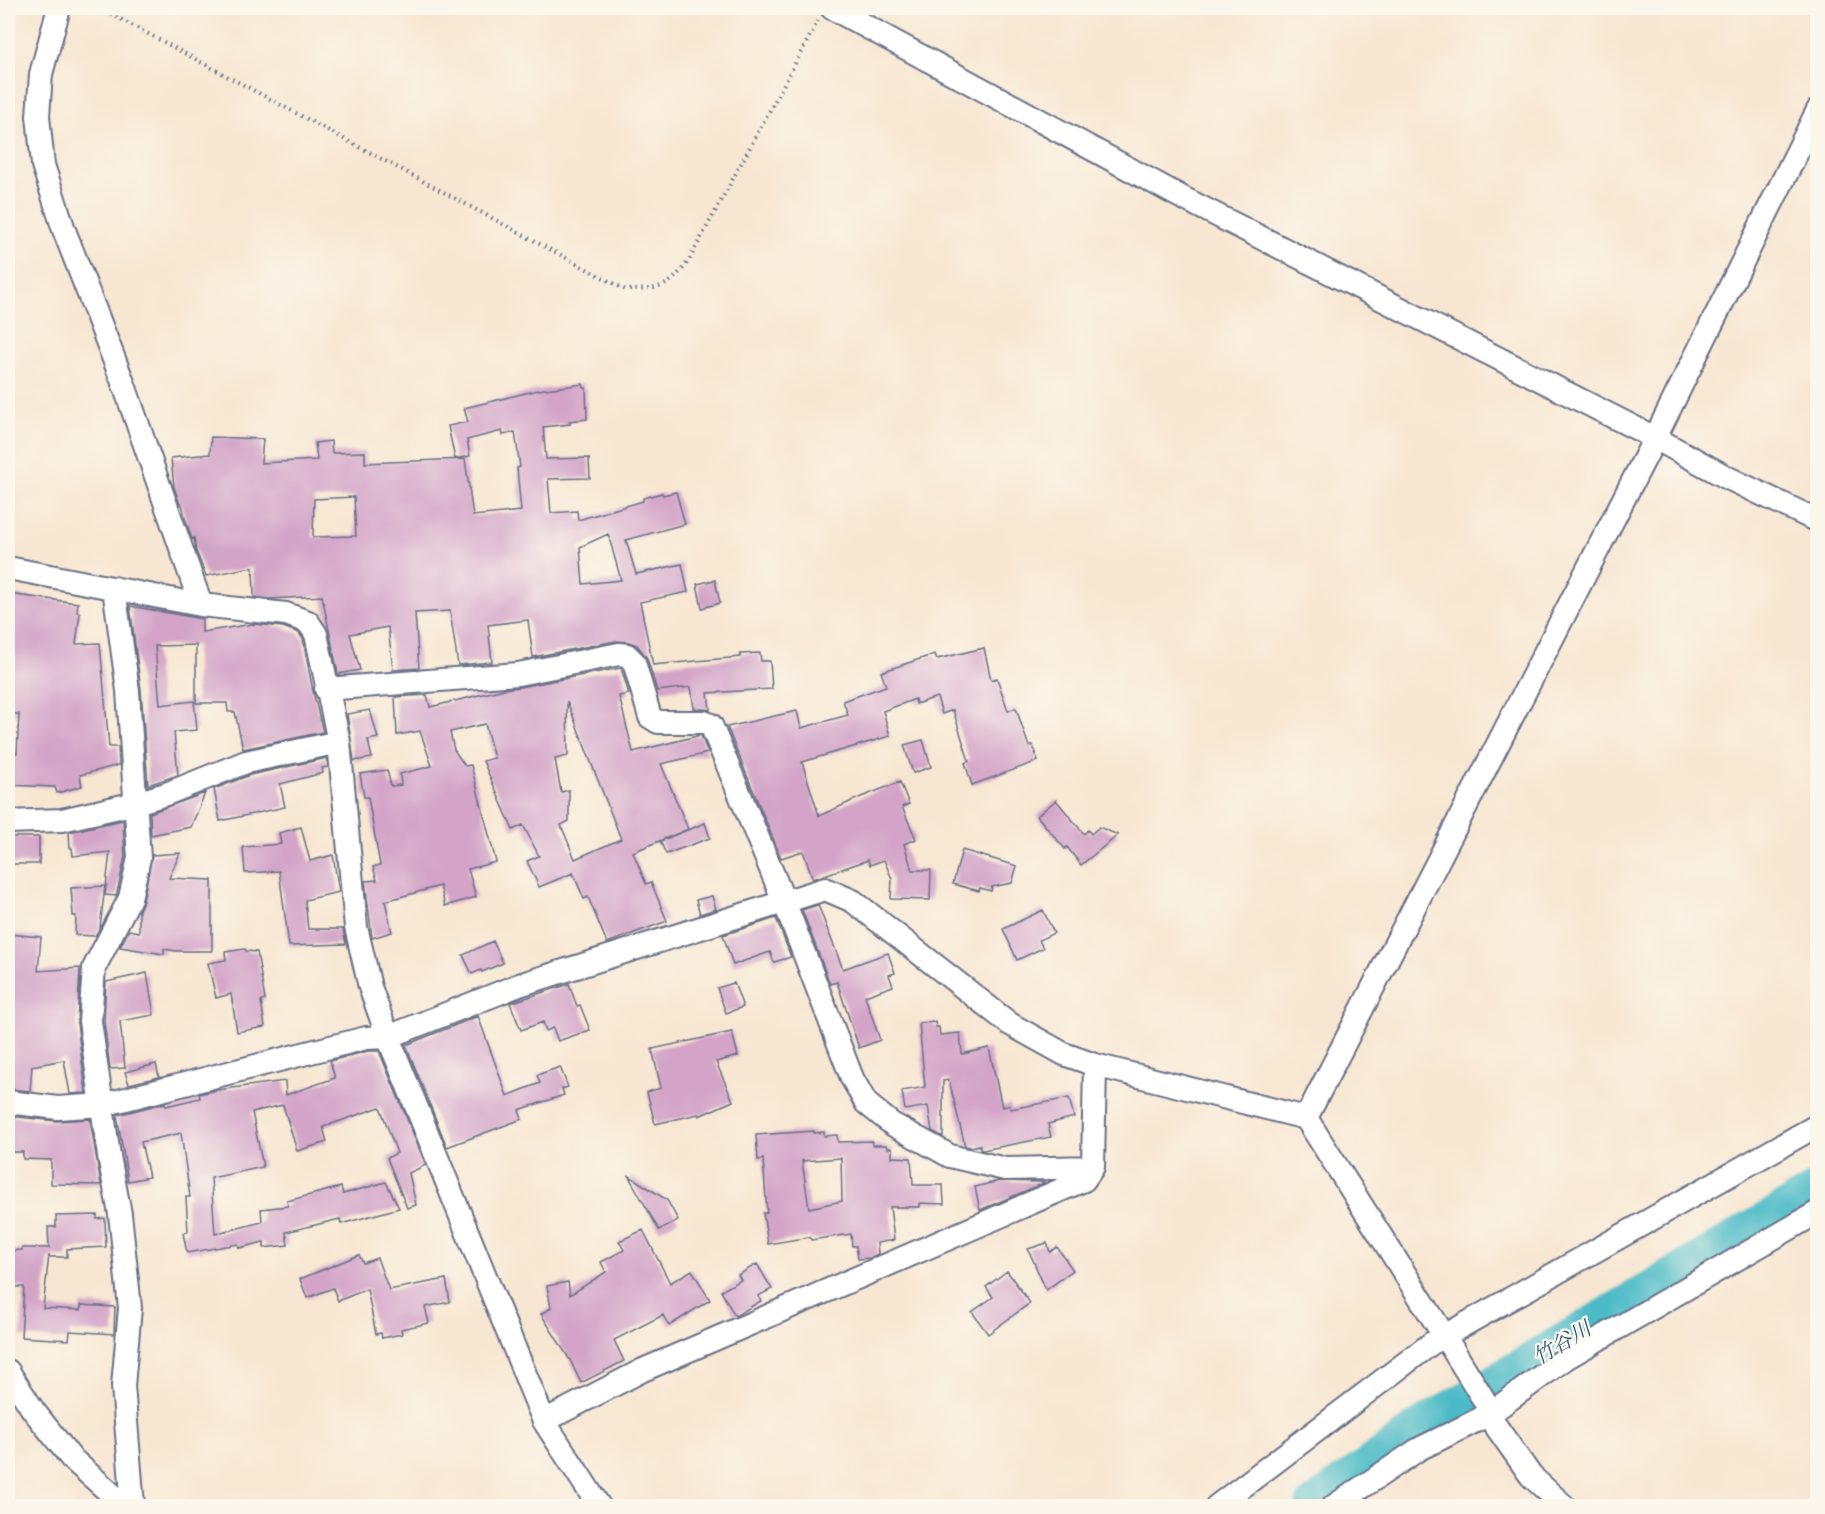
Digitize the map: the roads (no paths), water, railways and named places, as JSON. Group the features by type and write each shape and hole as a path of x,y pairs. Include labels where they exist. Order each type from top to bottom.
{"street":[{"path":"59,8 41,74 39,116 43,165 64,230 124,385 201,605"},
{"path":"826,13 1180,197 1655,438 1728,478 1818,521"},
{"path":"1306,1118 1655,438 1818,110"},
{"path":"8,568 201,605 286,615 308,622 316,634 339,742 356,927 370,987 388,1037 544,1421 599,1506"},
{"path":"114,588 128,691 139,858 130,898 94,968 90,1021 120,1214 130,1308 123,1386 133,1506"},
{"path":"326,688 518,674 619,654 627,656 634,662 650,717 658,722 704,722 711,725 784,901 852,1078 866,1103 892,1124 950,1156 1005,1168 1093,1167"},
{"path":"8,822 62,820 136,803 166,794 246,762 339,742"},
{"path":"8,1102 58,1108 102,1105 366,1038 388,1037 519,985 825,889 853,901 1010,1024 1064,1054 1095,1065 1306,1118 1531,1476 1564,1506"},
{"path":"544,1421 643,1370 1084,1180 1093,1167 1095,1065"},
{"path":"1217,1506 1447,1340 1818,1125"},
{"path":"1334,1506 1419,1449 1566,1358 1818,1212"},
{"path":"8,1371 33,1410 71,1458 125,1506"}],"waterway":[{"name":"竹谷川","path":"1314,1506 1420,1428 1818,1190"}]}
